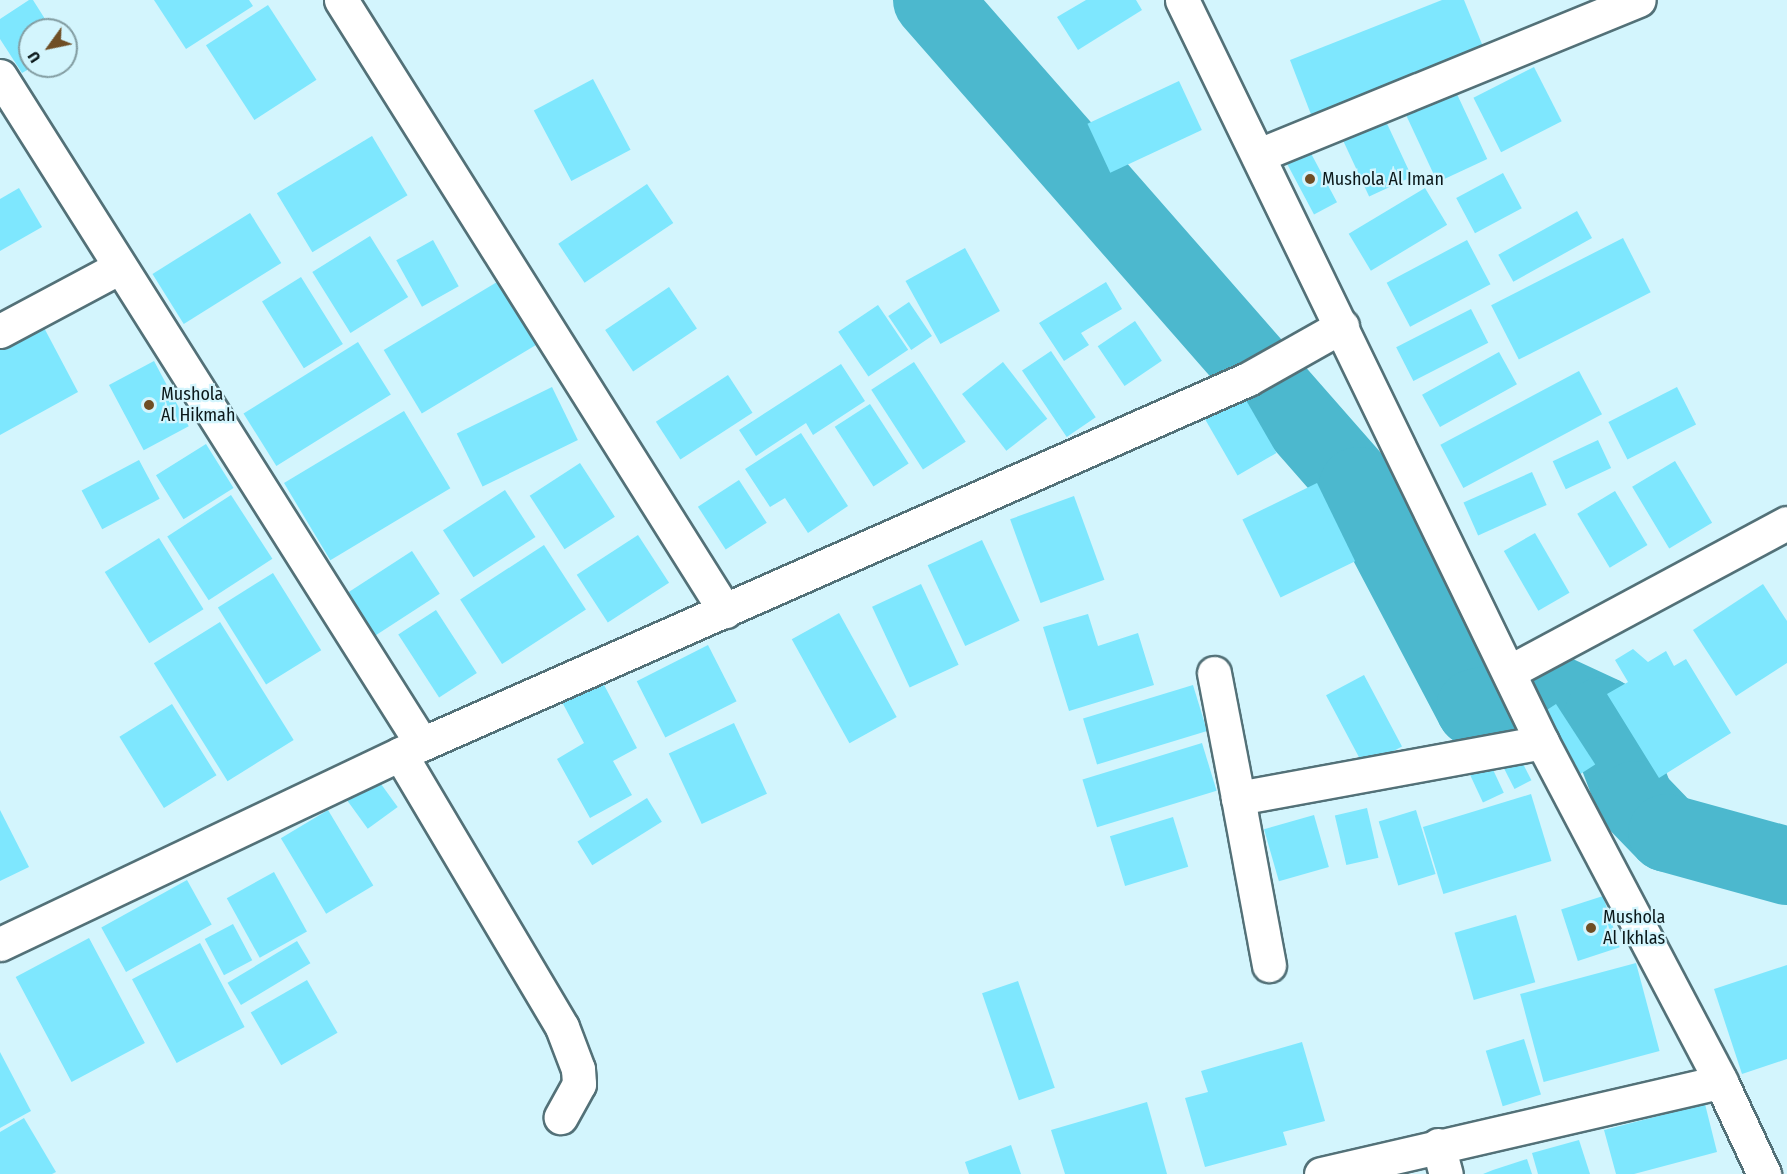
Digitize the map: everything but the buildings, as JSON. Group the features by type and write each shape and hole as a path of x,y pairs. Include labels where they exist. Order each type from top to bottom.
{"street":[{"path":"341,0 725,611"},
{"path":"1182,0 1539,735 1721,1082 1764,1174"},
{"path":"1258,155 1639,0"},
{"path":"0,76 120,267 411,749 562,1027 578,1070 579,1084 561,1117"},
{"path":"0,331 120,267"},
{"path":"0,944 411,749 1248,379 1342,326"},
{"path":"1512,678 1787,523"},
{"path":"1214,673 1269,964"},
{"path":"1238,798 1539,735"},
{"path":"1321,1174 1442,1160 1721,1082"}],"waterway":[{"path":"932,0 1358,486 1475,708 1549,691 1603,716 1635,800 1667,833 1787,866"}],"place":[{"name":"Mushola Al Iman","path":"1310,179"},
{"name":"Mushola Al Hikmah","path":"149,405"},
{"name":"Mushola Al Ikhlas","path":"1591,928"}]}
